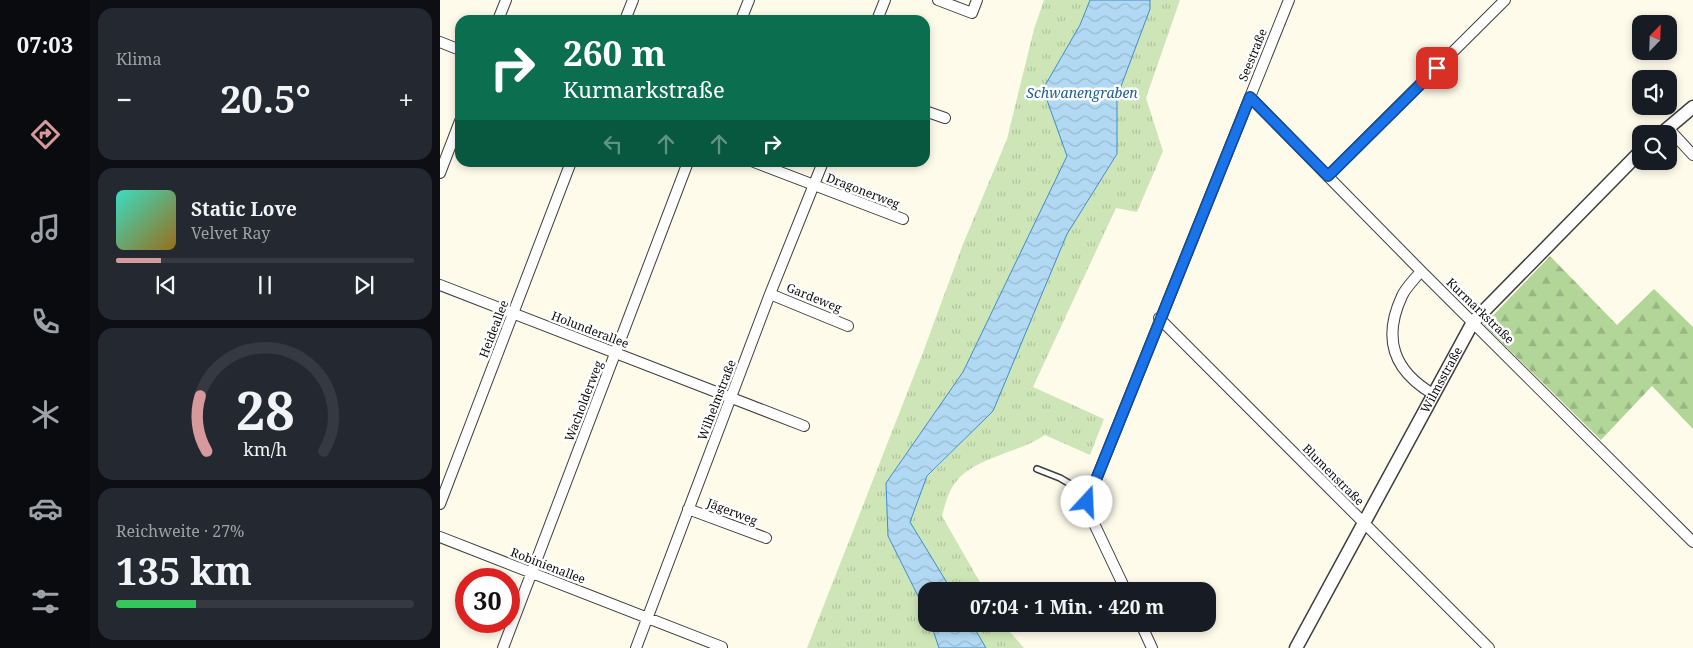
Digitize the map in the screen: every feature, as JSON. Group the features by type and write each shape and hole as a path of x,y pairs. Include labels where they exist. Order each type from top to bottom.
{"street":[{"path":"500,15 506,0"},
{"path":"627,15 633,0"},
{"path":"743,15 749,0"},
{"path":"879,15 885,0"},
{"path":"938,0 972,13 978,0"},
{"name":"Seestraße","path":"1122,582 1089,514 1087,502 1089,495 1289,0"},
{"path":"1328,176 1505,0"},
{"path":"440,42 455,48"},
{"name":"Kurmarkstraße","path":"1250,97 1421,271 1693,542"},
{"path":"1671,125 1693,107"},
{"path":"930,113 945,118"},
{"path":"440,173 455,134"},
{"path":"1677,141 1693,154"},
{"name":"Wilmsstraße","path":"1296,648 1473,322 1632,160"},
{"name":"Heideallee","path":"440,504 569,167"},
{"name":"Wacholderweg","path":"503,648 686,167"},
{"name":"Dragonerweg","path":"766,167 903,219"},
{"name":"Wilhelmstraße","path":"636,648 770,294 821,167"},
{"path":"1421,271 1403,295 1392,326 1393,341 1396,357 1407,375 1417,385 1433,394"},
{"name":"Holunderallee","path":"440,285 804,426"},
{"name":"Gardeweg","path":"770,294 848,326"},
{"name":"Blumenstraße","path":"1159,318 1489,648"},
{"name":"Jägerweg","path":"688,509 766,538"},
{"name":"Robinienallee","path":"440,537 722,647"},
{"path":"1145,632 1152,648"}],"lane":[{"path":"1038,469 1060,478 1089,495"}],"green space":[{"path":"1044,0 1090,0 1080,25 1043,89 1067,156 963,372 886,483 888,536 918,596 918,632 934,632 939,648 807,648 922,355 963,244 1007,139 1034,29"},
{"path":"1150,0 1180,0 1146,98 1163,151 1137,212 1116,208 1033,387 1104,419 1090,455 1045,435 985,461 963,474 949,494 942,516 980,582 947,582 910,522 927,477 993,411 1067,234 1117,155 1117,97 1150,9"},
{"path":"1550,256 1617,325 1654,289 1693,327 1693,429 1652,386 1601,440 1484,325"},
{"path":"977,632 1010,632 1024,648 986,648"}],"water":[{"name":"Schwanengraben","path":"1090,0 1150,0 1150,9 1117,97 1117,154 1067,234 993,411 927,476 910,522 947,582 918,582 918,596 888,536 886,483 963,372 1067,156 1043,89 1080,25"},
{"path":"934,632 977,632 986,648 939,648"}],"route":[{"path":"1087,502 1212,186 1250,97 1328,176 1437,68"}]}
